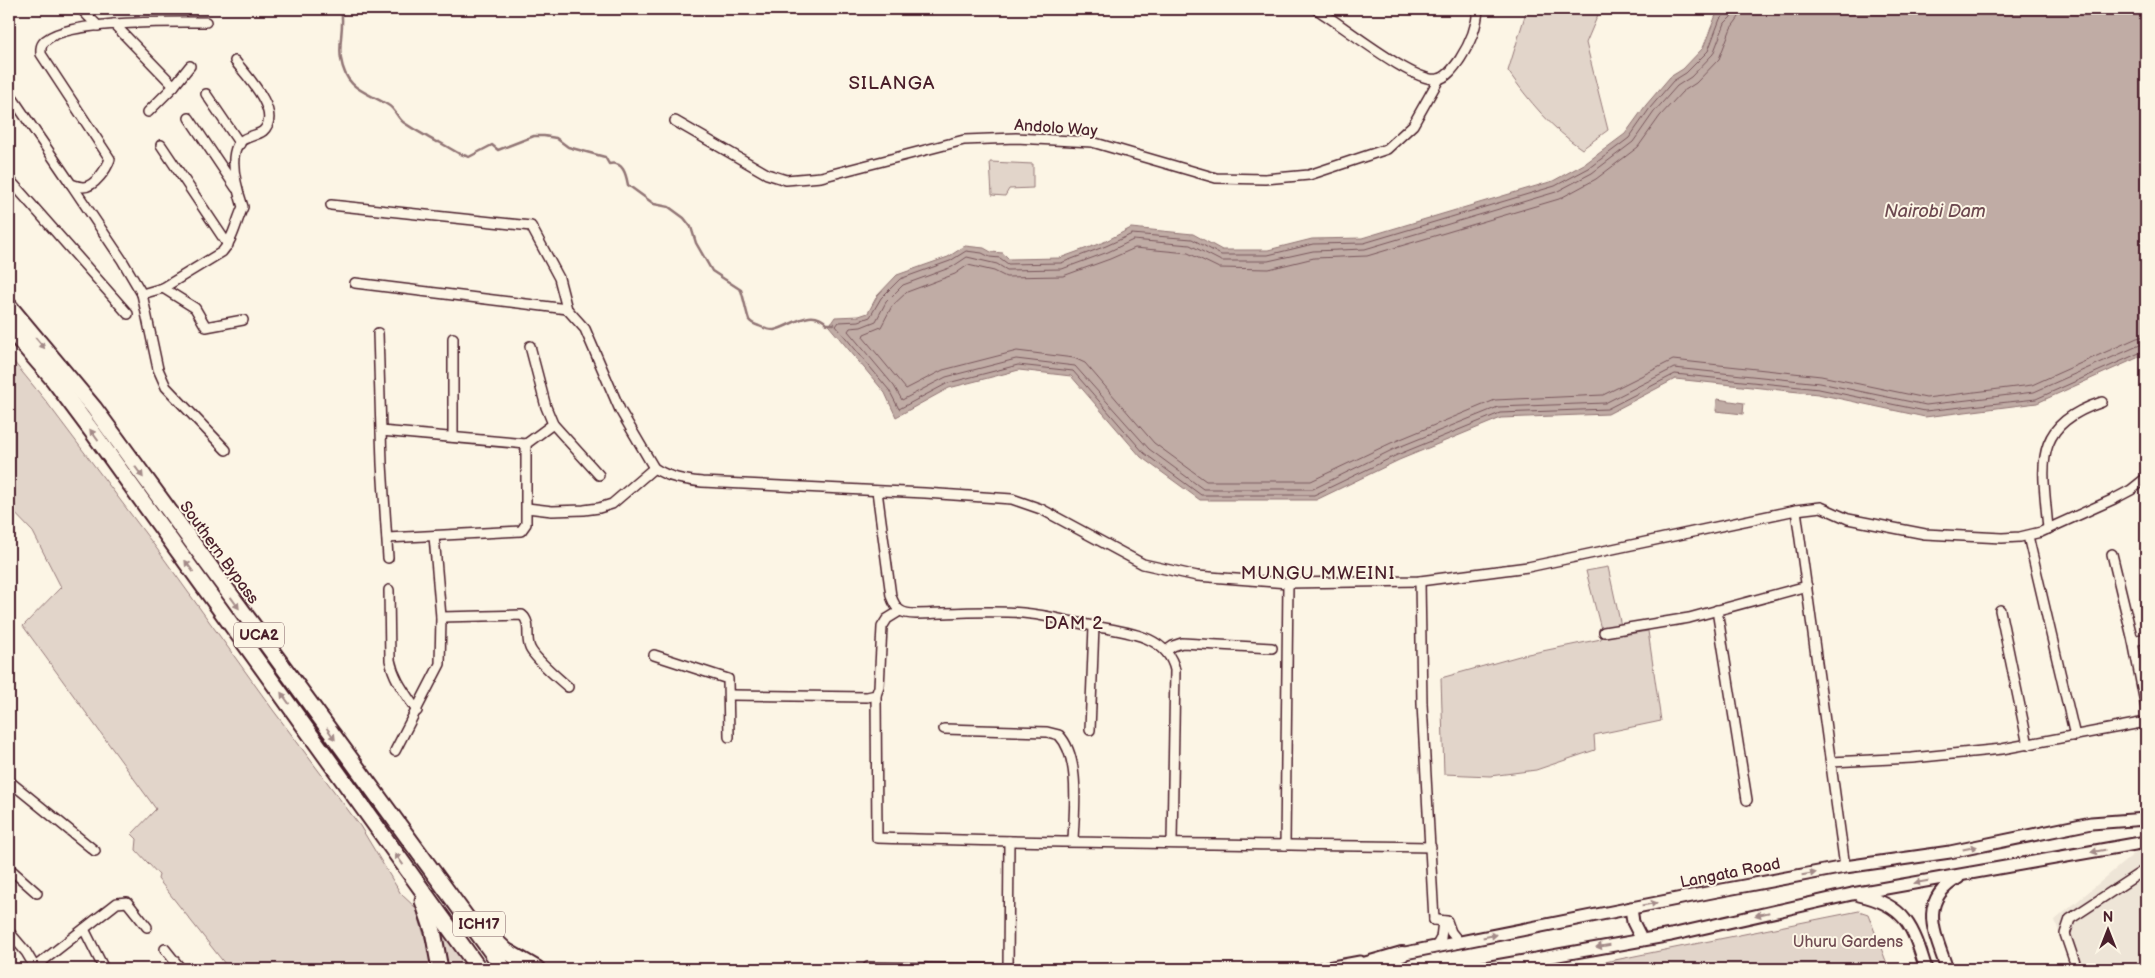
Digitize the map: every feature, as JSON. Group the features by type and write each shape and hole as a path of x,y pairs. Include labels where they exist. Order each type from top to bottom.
{"highway":[{"name":"Southern Bypass","path":"9,306 94,408 504,969"},
{"name":"Southern Bypass","path":"9,328 53,379 100,442 479,969"},
{"name":"ICH17","path":"430,869 486,932 506,951 537,969"},
{"path":"418,885 433,931 440,969"}],"main road":[{"name":"Langata Road","path":"1322,969 1631,908 1845,868 1950,852 2091,823 2146,820"},
{"path":"1479,969 1672,935 1852,894 2146,842"},
{"path":"1947,969 1936,935 1932,910 1936,896 1947,884 1964,875"},
{"path":"1852,894 1873,898 1888,904 1898,912 1907,922 1918,943 1926,969"},
{"path":"1631,908 1634,922 1642,940"},
{"path":"1350,969 1402,954"}],"street":[{"path":"81,9 98,26"},
{"path":"1316,9 1413,73 1426,79 1439,79"},
{"name":"Andolo Way","path":"675,121 767,174 786,180 821,177 964,140 1016,138 1092,142 1216,178 1265,179 1309,175 1387,149 1413,125 1439,79 1454,66 1464,52 1476,25 1478,9"},
{"path":"71,184 83,187 90,185 107,168 110,159 41,54 41,47 44,41 57,34 114,24 146,21 206,22"},
{"path":"114,24 174,86"},
{"path":"235,62 260,93 269,111 268,123 263,131 244,139 237,146 234,159 236,188"},
{"path":"148,112 174,86 190,66"},
{"path":"9,93 122,260 142,294 158,369 166,387 226,450"},
{"path":"206,94 240,144"},
{"path":"142,294 163,288 222,252 228,245 243,207 236,188 190,118"},
{"path":"160,145 228,245"},
{"path":"9,179 128,314"},
{"path":"331,205 531,226 560,278 567,309 579,320 585,330 620,410 654,468 672,477 702,482 1012,499 1040,509 1144,564 1197,576 1288,584 1420,581 1528,567 1796,510 1821,508 1848,519 1939,535 2002,538 2028,536 2114,499 2131,490 2146,478"},
{"path":"355,283 567,309"},
{"path":"163,288 196,308 206,327 242,320"},
{"path":"378,333 388,558"},
{"path":"453,338 453,436"},
{"path":"530,346 546,407 553,424 599,475"},
{"path":"2048,529 2044,466 2050,438 2059,425 2074,414 2102,402"},
{"path":"381,431 526,444 553,424"},
{"path":"387,538 518,532 526,524 526,444"},
{"path":"527,508 552,510 599,508 612,504 654,468"},
{"path":"877,491 891,596 896,608 904,614 1024,613 1134,633 1156,643 1166,651 1172,659 1175,670 1172,842"},
{"path":"1796,510 1845,868"},
{"path":"396,751 440,664 440,617 434,536"},
{"path":"2028,536 2075,736"},
{"path":"2112,554 2133,641 2146,708"},
{"path":"1420,581 1422,704 1434,920"},
{"path":"1285,845 1288,584"},
{"path":"1604,632 1689,618 1807,586"},
{"path":"388,590 392,671 417,711"},
{"path":"1718,610 1747,800"},
{"path":"2000,610 2028,745"},
{"path":"900,611 887,619 882,627 879,686 876,695 876,838 1172,842 1208,845 1431,847"},
{"path":"440,617 522,615 527,621 531,650 568,687"},
{"path":"1090,730 1094,626"},
{"path":"2133,641 2146,638"},
{"path":"1166,651 1182,643 1272,648"},
{"path":"654,655 725,676 730,682 729,737"},
{"path":"730,695 867,697 876,695"},
{"path":"1831,762 1959,754 2028,745 2146,722"},
{"path":"944,730 1047,732 1059,734 1069,751 1073,769 1073,841"},
{"path":"9,781 95,851"},
{"path":"1008,969 1009,841"},
{"path":"9,868 38,893"},
{"path":"2077,969 2065,934 2070,919 2146,868"},
{"path":"9,932 35,968 114,905 121,902 129,904 147,927"},
{"path":"1434,920 1447,921 1451,932 1459,942"},
{"path":"1434,920 1443,921 1442,933 1436,947"},
{"path":"84,929 104,969"},
{"path":"165,949 181,969"},
{"path":"868,968 992,969"}],"shaded area":[{"path":"2146,851 2146,969 2071,969 2055,920 2136,852"}],"green space":[{"path":"1527,9 1600,10 1586,43 1608,130 1582,149 1560,132 1541,113 1508,71"},
{"path":"990,162 1033,164 1033,188 1009,189 1005,196 992,195"},
{"path":"9,356 45,400 157,549 273,710 360,826 401,894 416,908 429,952 431,969 229,969 158,879 159,875 136,850 137,839 132,834 156,809 23,626 61,587 33,532 9,507"},
{"path":"1608,567 1623,635 1648,631 1661,721 1594,735 1595,750 1536,770 1490,776 1444,774 1441,678 1523,655 1601,639 1602,633 1586,571"},
{"path":"429,905 476,969 445,969"},
{"name":"Uhuru Gardens","path":"1859,911 1868,914 1889,969 1570,969"}],"water":[{"name":"Nairobi Dam","path":"1723,9 2146,9 2146,354 2037,403 1925,417 1818,394 1675,379 1608,414 1501,418 1399,460 1316,500 1200,500 1141,457 1071,376 1019,370 949,388 896,417 885,393 829,326 835,317 859,316 868,313 877,296 897,275 948,257 965,246 1003,253 1009,259 1060,258 1104,242 1131,228 1193,234 1222,250 1268,250 1312,239 1362,238 1553,181 1586,163 1625,134 1670,77 1683,69 1703,48 1716,15"},
{"path":"1717,399 1744,403 1743,414 1716,411"}],"waterway":[{"path":"341,9 340,53 347,77 358,88 390,107 410,127 436,142 469,157 492,145 498,150 534,136 556,138 568,147 605,157 609,164 621,166 628,185 654,204 669,207 684,218 691,227 696,243 712,271 741,290 751,322 770,330 781,328 808,317 821,319 827,324 834,324"}],"district":[{"name":"SILANGA","path":"892,82"},
{"name":"MUNGU MWEINI","path":"1318,573"},
{"name":"DAM 2","path":"1074,623"}]}
